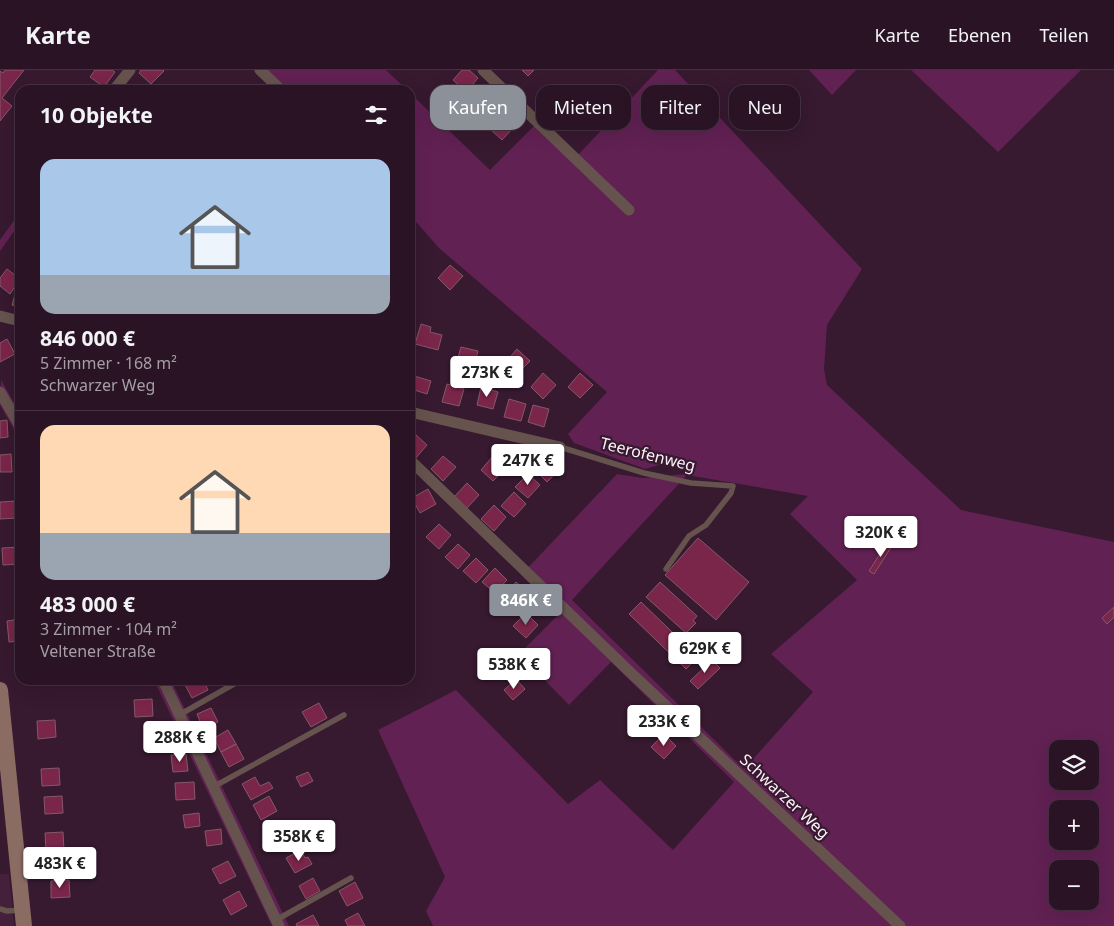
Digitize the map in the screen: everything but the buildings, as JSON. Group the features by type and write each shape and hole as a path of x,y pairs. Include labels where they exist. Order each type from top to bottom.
{"main road":[{"path":"0,690 24,918"}],"street":[{"path":"118,85 130,70"},
{"path":"260,70 276,85"},
{"path":"483,70 629,210"},
{"path":"0,316 15,319"},
{"path":"0,392 15,418"},
{"name":"Teerofenweg","path":"415,413 560,447"},
{"name":"Schwarzer Weg","path":"415,465 624,666 900,926"},
{"path":"165,685 278,923"}],"lane":[{"name":"Teerofenweg","path":"560,447 644,473 690,483 733,486 731,493 706,525 689,536 666,569"},
{"path":"179,715 232,685"},
{"path":"214,787 344,714"},
{"path":"278,923 351,878"},
{"path":"0,909 24,918"}],"shaded area":[{"path":"266,70 386,70 402,85 282,85"},
{"path":"658,70 675,70 689,85 644,85"},
{"path":"809,70 856,70 832,95"},
{"path":"911,70 1081,70 998,152"},
{"path":"641,88 641,130 719,130 719,117 729,127 729,130 731,130 862,269 827,325 824,369 827,385 961,510 1114,542 1114,926 433,926 426,911 445,877 378,730 456,690 568,804 600,780 673,850 734,782 611,662 569,705 519,654 560,613 521,575 617,474 643,478 686,474 674,461 645,469 574,443 568,434 607,392 439,248 415,221 415,98 430,112 430,130 448,130 490,170 536,124 536,130 547,130 576,157 601,130 631,130 631,99","holes":["687,475 808,496 790,514 857,580 771,654 813,692 744,769 572,600"]},
{"path":"15,219 15,230 0,251 0,240"},
{"path":"1,380 15,404 15,431 0,405"},
{"path":"156,685 173,685 289,926 272,926"},
{"path":"0,874 9,874 14,926 0,926"}]}
